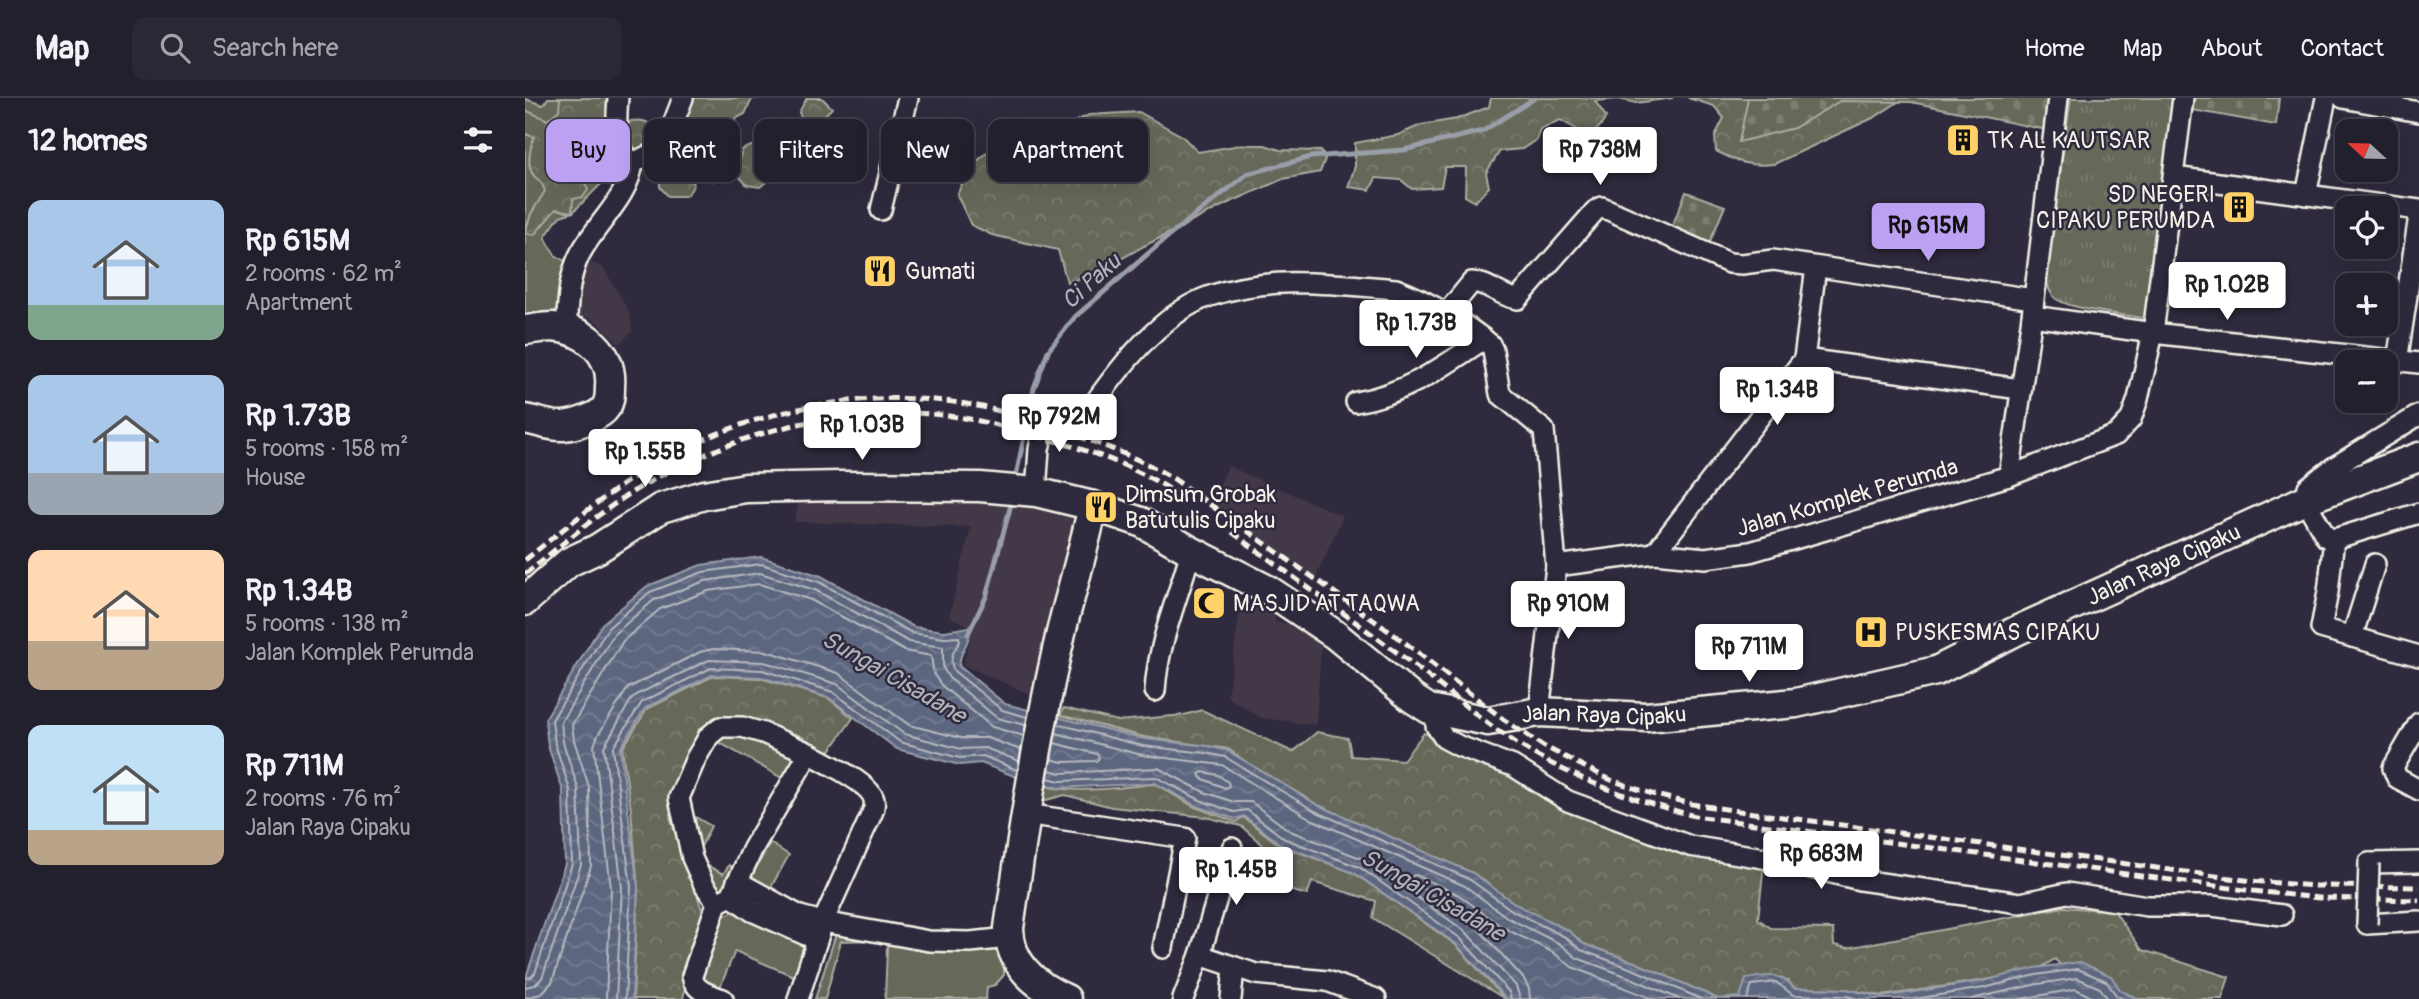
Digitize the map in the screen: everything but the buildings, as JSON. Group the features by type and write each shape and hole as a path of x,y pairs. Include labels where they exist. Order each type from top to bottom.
{"street":[{"path":"618,98 619,145 625,158 633,163"},
{"path":"566,330 572,273 579,256 626,188 633,163 656,152 671,129 683,98"},
{"path":"881,210 908,98"},
{"path":"2009,476 2058,98"},
{"path":"2153,333 2183,98"},
{"path":"2306,195 2326,98"},
{"path":"2343,98 2419,112"},
{"path":"2174,177 2419,210"},
{"path":"1445,315 1472,282 1518,299 1595,211 1602,207 1729,263 1773,260 2153,333 2335,355"},
{"path":"2398,350 2419,216"},
{"path":"1655,553 1804,359 1816,267"},
{"path":"1036,492 1039,449 1049,405 1085,417 1127,362 1163,326 1194,303 1227,290 1290,283 1396,289 1422,300 1484,340 1493,350 1500,394 1544,430 1556,566 1539,712"},
{"path":"525,330 552,327 566,330 597,345 606,356 611,373 609,402 605,410 588,420 561,426 525,419"},
{"name":"Jalan Komplek Perumda","path":"1556,566 1655,553 1705,558 1750,552 2009,476 2116,435 2126,427 2139,399 2153,333"},
{"path":"1356,402 1379,398 1424,379 1484,340"},
{"path":"1804,359 2020,389"},
{"path":"2398,362 2419,363"},
{"path":"2419,415 2334,467 2308,487 2305,500 2326,537 2333,539 2419,513"},
{"name":"Jalan Raya Cipaku","path":"525,601 569,562 597,549 661,508 704,495 746,488 841,486 979,487 1036,492 1093,506 1141,522 1268,590 1334,634 1412,698 1437,712 1488,721 1539,712 1646,717 1726,711 1796,703 1935,671 2018,630 2305,500 2419,457"},
{"path":"1066,999 1043,989 1023,970 1009,939 1028,803 1049,693 1093,506"},
{"path":"2333,539 2327,598 2321,625 2326,631 2419,656"},
{"path":"1155,691 1160,649 1191,551"},
{"path":"2352,637 2375,564"},
{"path":"1437,712 1436,726 1444,738 1459,746 1513,766 1568,801 1690,846 1788,862 1860,880 2020,903 2067,893 2147,906 2212,906 2281,915"},
{"path":"2419,723 2393,768 2397,778 2419,790"},
{"path":"798,999 820,931 875,801 870,791 854,779 809,753 763,733 742,727 720,727 709,736 696,758 680,798 692,858 704,885 800,916 820,931 929,941 1009,939"},
{"path":"723,999 701,991 694,985 692,976 728,893 809,753"},
{"path":"1028,803 1185,838 1163,948"},
{"path":"1183,999 1200,955 1232,848"},
{"path":"2419,862 2369,863 2367,925 2419,921"},
{"path":"1200,955 1268,977 1327,981 1376,999"},
{"path":"1230,999 1234,967"}],"shaded area":[{"path":"581,259 603,267 630,313 632,332 619,344 598,323 586,317 572,316"},
{"path":"1228,466 1343,516 1315,579 1211,503"},
{"path":"979,493 1084,513 1036,697 963,665 973,627 949,617 971,527 794,522 800,497"},
{"path":"1243,592 1276,610 1275,622 1322,630 1316,725 1261,718 1227,697"}],"green space":[{"path":"548,98 618,98 616,119 546,119 546,182 603,182 573,212 560,216 545,237 555,255 572,265 568,312 525,317 525,99 543,105"},
{"path":"560,98 620,98 619,119 549,119 559,110"},
{"path":"679,98 761,98 752,99 745,114 735,119 667,119 676,114 671,101"},
{"path":"807,98 822,98 832,108 821,119 802,119 799,112"},
{"path":"1491,98 1673,98 1636,103 1619,99 1595,101 1606,117 1598,128 1587,135 1560,120 1540,129 1536,140 1522,149 1500,151 1486,173 1489,187 1475,202 1465,196 1466,167 1445,167 1441,187 1412,189 1401,180 1376,178 1370,190 1348,187 1355,166 1355,143 1398,135 1421,125 1457,119 1489,107"},
{"path":"1688,98 1908,98 1875,117 1774,164 1757,165 1737,161 1716,151 1715,136 1724,118 1714,106"},
{"path":"1748,98 2056,98 2052,131 1911,102 1840,101 1794,128 1739,142"},
{"path":"2071,98 2184,98 2148,319 2061,302 2054,297 2048,286 2046,265"},
{"path":"2191,98 2279,98 2276,125 2192,110"},
{"path":"525,110 546,119 546,182 584,182 588,190 583,197 573,199 572,212 556,209 534,235 525,233 531,214 545,191 530,168 534,137 525,134"},
{"path":"1139,112 1182,136 1198,152 1241,145 1265,145 1280,150 1321,151 1325,159 1320,172 1283,179 1226,204 1091,276 1067,282 1058,250 992,235 971,225 957,195 963,182 974,182 974,164 988,152 988,182 1148,182 1148,119 1080,119 1089,115"},
{"path":"643,121 644,147 634,148 630,122"},
{"path":"754,146 754,182 766,182 760,187 747,185 740,177 740,160 742,150"},
{"path":"660,182 693,182 685,196 668,196 660,187"},
{"path":"1686,192 1725,206 1706,251 1668,236"},
{"path":"713,676 760,678 828,698 853,718 829,752 798,735 734,717 699,729 670,817 705,918 690,961 683,999 633,999 638,888 622,749 647,709"},
{"path":"1064,708 1118,721 1184,715 1202,710 1293,752 1317,732 1348,738 1351,756 1403,760 1424,733 1512,768 1552,798 1764,863 1758,919 1771,928 1833,929 1834,945 1847,948 2063,907 2114,911 2142,950 2229,977 2222,999 2139,999 2060,965 2055,959 2042,967 2004,977 1882,996 1846,989 1794,988 1788,981 1740,998 1718,999 1637,963 1584,944 1569,931 1517,905 1473,873 1318,805 1228,749 1144,737 1060,715"},
{"path":"724,723 800,759 789,782 715,740"},
{"path":"1155,784 1195,807 1236,822 1243,817 1280,845 1354,873 1456,945 1505,999 1373,918 1376,901 1312,882 1307,895 1282,888 1282,862 1241,826 1206,817 1112,807 1065,795 1043,801 1045,786 1086,790"},
{"path":"683,810 711,826 695,859 723,874 729,865 736,871 726,888 718,890 702,880 694,864"},
{"path":"770,843 789,855 770,889 751,877"},
{"path":"734,911 809,944 805,981 735,951 718,992 699,983 699,973 724,916"},
{"path":"842,933 876,940 841,941 825,999 815,999 835,937"},
{"path":"890,943 995,949 1004,962 1004,975 995,985 987,987 986,999 885,999 887,947"}],"water":[{"name":"Sungai Cisadane","path":"761,557 821,576 914,627 944,631 971,627 959,666 1005,704 1145,739 1228,751 1318,805 1473,873 1517,905 1569,931 1584,944 1637,963 1718,999 1506,999 1456,944 1354,873 1282,845 1244,816 1235,819 1197,806 1155,783 1059,788 1019,778 981,763 960,765 897,749 829,698 761,677 712,675 645,708 620,749 638,887 632,999 525,999 525,980 565,864 563,791 548,746 545,719 602,624 647,586 701,565"},
{"path":"2080,962 2111,976 2121,991 2139,999 1718,999 1740,997 1746,979 1766,976 1783,979 1794,988 1846,989 1882,997"}],"waterway":[{"name":"Ci Paku","path":"1015,481 1034,388 1048,351 1075,317 1165,239 1247,174 1311,157 1404,150 1483,131 1535,98"},
{"name":"Ci Paku","path":"968,634 986,597 1013,497"}],"railway":[{"path":"525,560 600,500 640,473 713,435 747,423 817,405 853,401 924,399 974,405 1019,416 1077,436 1162,472 1403,641 1503,719 1543,746 1611,780 1652,794 1692,804 1739,811 2252,881 2316,886 2419,887"},
{"path":"525,574 613,505 681,466 758,435 839,417 923,413 990,423 1111,460 1150,478 1186,500"},
{"path":"1232,532 1522,747 1578,776 1655,805 1695,816 2253,891 2319,898 2419,900"}],"place":[{"name":"TK AL KAUTSAR","path":"1963,140"},
{"name":"SD NEGERI CIPAKU PERUMDA","path":"2239,207"},
{"name":"Gumati","path":"880,271"},
{"name":"Dimsum Grobak Batutulis Cipaku","path":"1101,507"},
{"name":"MASJID AT TAQWA","path":"1209,603"},
{"name":"PUSKESMAS CIPAKU","path":"1871,632"}]}
